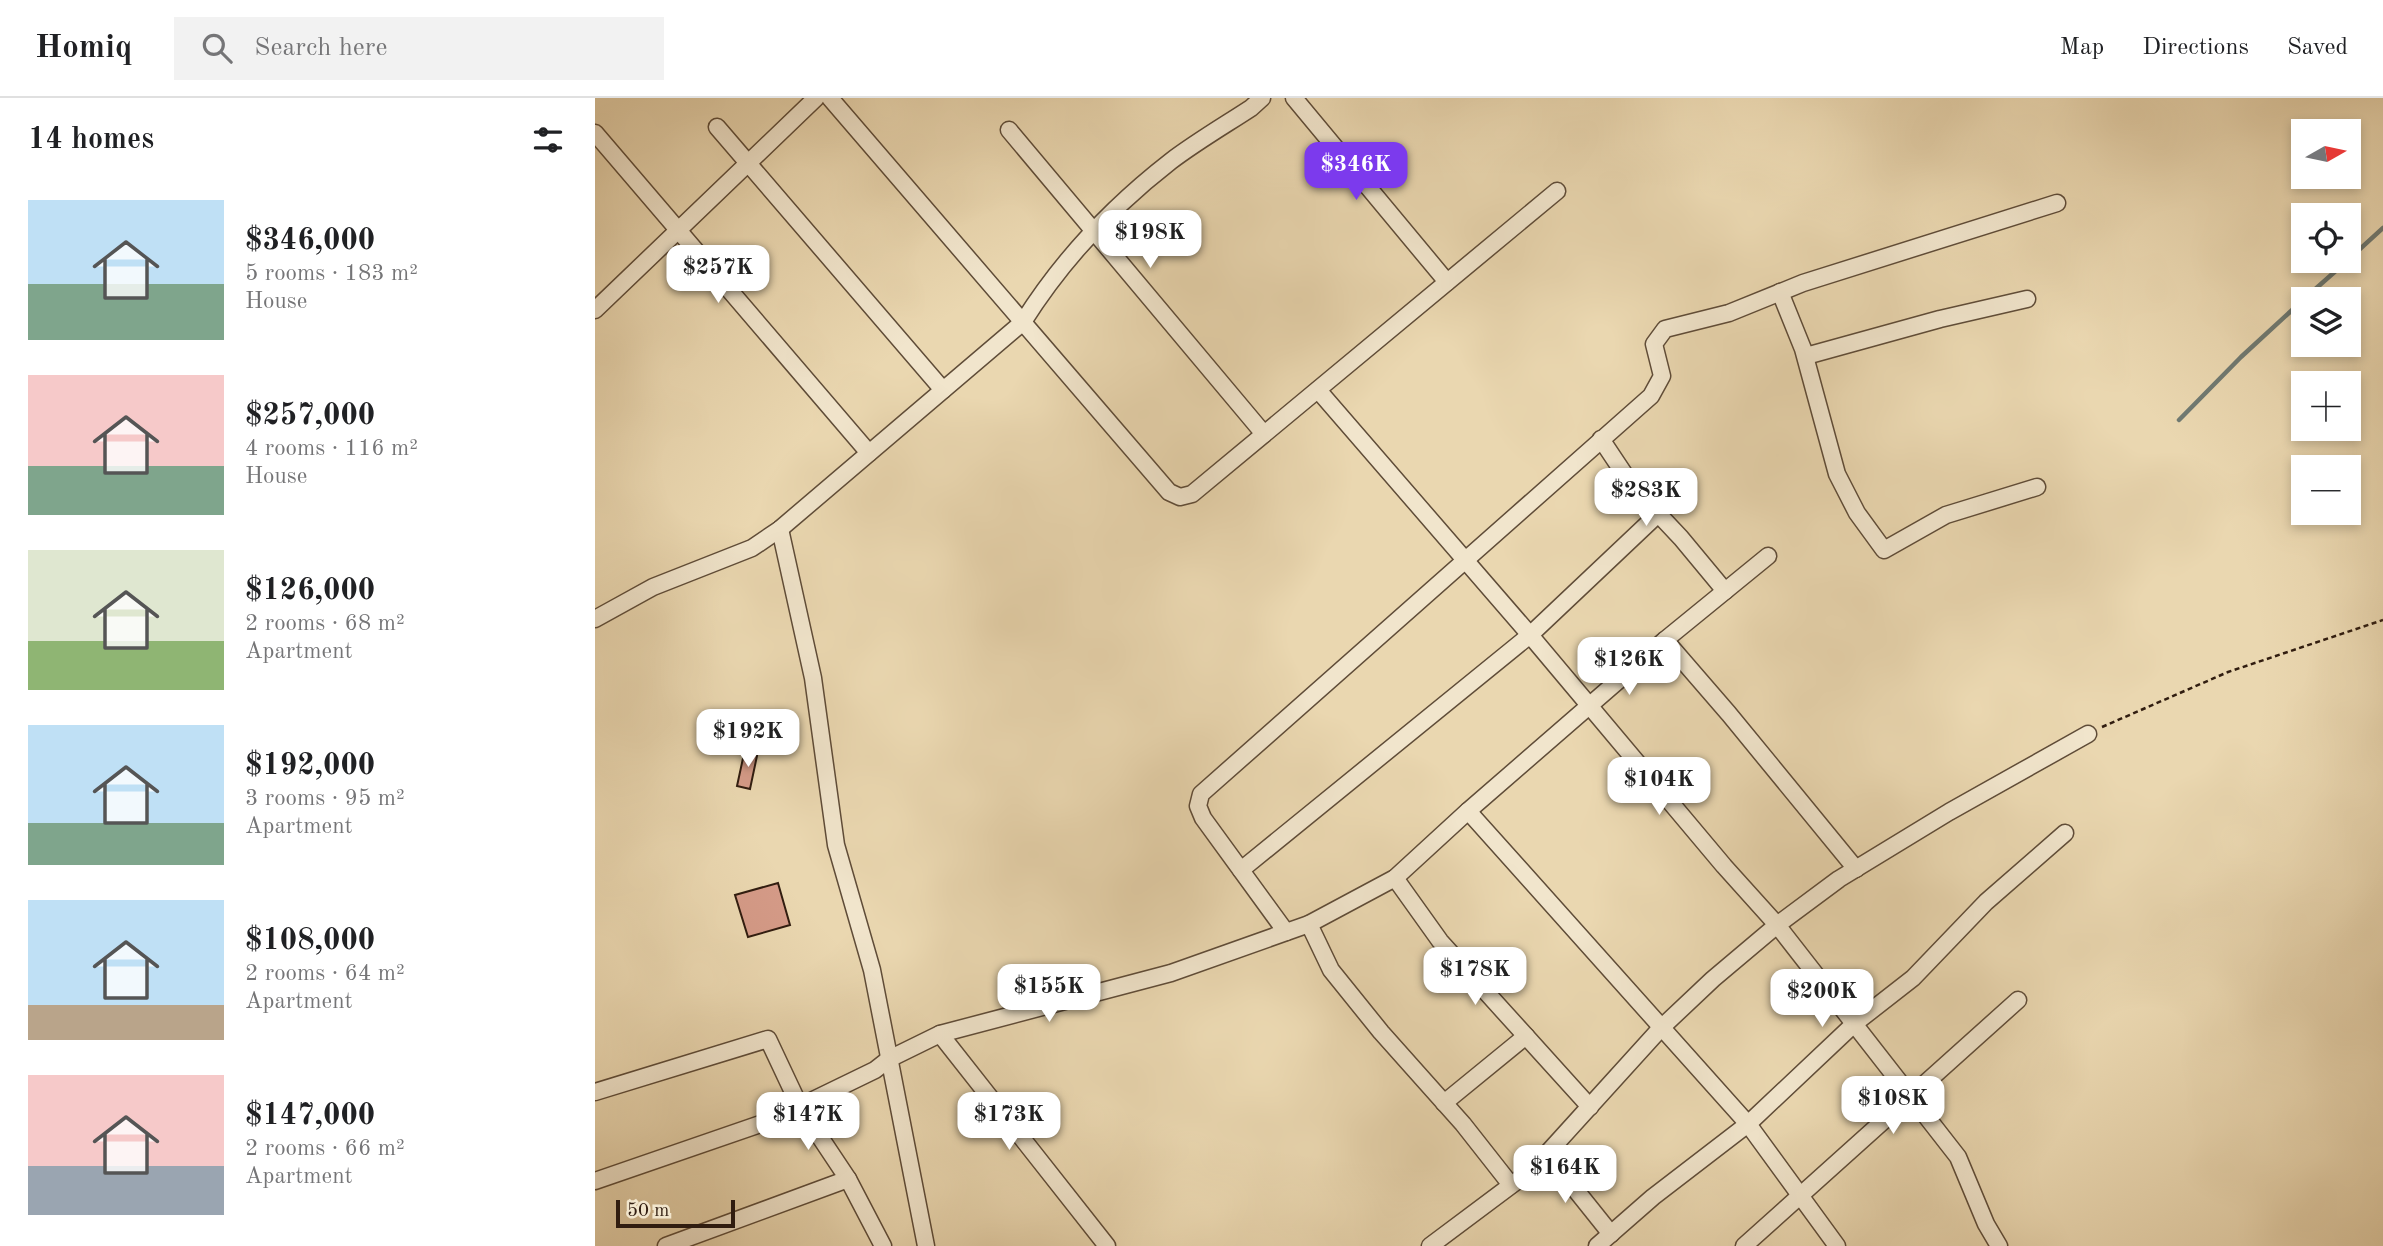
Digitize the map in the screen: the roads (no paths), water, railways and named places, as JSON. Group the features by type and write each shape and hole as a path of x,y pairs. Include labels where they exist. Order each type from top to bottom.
{"street":[{"path":"595,310 815,98"},
{"path":"830,98 1174,495 1186,497 1192,495 1557,191"},
{"path":"595,619 653,587 752,548 780,529 1023,322 1040,294 1093,230 1171,161 1262,98"},
{"path":"1293,98 1447,282"},
{"path":"717,127 943,390"},
{"path":"1009,130 1264,434"},
{"path":"595,133 869,453"},
{"path":"1286,932 1200,812 1198,806 1201,794 1651,396 1662,376 1654,345 1665,329 1729,313 1780,292 2057,203"},
{"path":"1780,292 1805,356 1837,474 1857,513 1884,550 1946,514 2037,487"},
{"path":"1805,356 1940,319 2027,299"},
{"path":"1318,390 1777,925 1958,1157 1986,1224 1999,1246"},
{"path":"1601,439 1633,487 1725,590"},
{"path":"1241,870 1529,635 1658,514"},
{"path":"780,529 813,678 836,845 872,970 926,1246"},
{"path":"595,1181 772,1120 940,1034 1171,973 1309,924 1395,878 1665,640 1768,556"},
{"path":"1665,640 1856,869"},
{"path":"1430,1246 1533,1169 1660,1029 1713,979 1777,925 1856,869 1949,812 2088,734"},
{"path":"1468,811 1660,1029 1748,1124 1837,1246"},
{"path":"1597,1246 1653,1197 1748,1124 1854,1024 1913,978 1986,902 2066,833"},
{"path":"1395,878 1440,941 1590,1107"},
{"path":"1309,924 1331,970 1511,1185"},
{"path":"1744,1246 2018,1000"},
{"path":"940,1034 1107,1246"},
{"path":"1444,1103 1526,1036"},
{"path":"595,1092 768,1039 800,1107 848,1179 883,1246"},
{"path":"1547,1154 1611,1234"},
{"path":"666,1246 848,1179"}],"waterway":[{"path":"2361,248 2383,228"},
{"path":"2318,287 2333,273"},
{"path":"2179,420 2291,311"}]}
